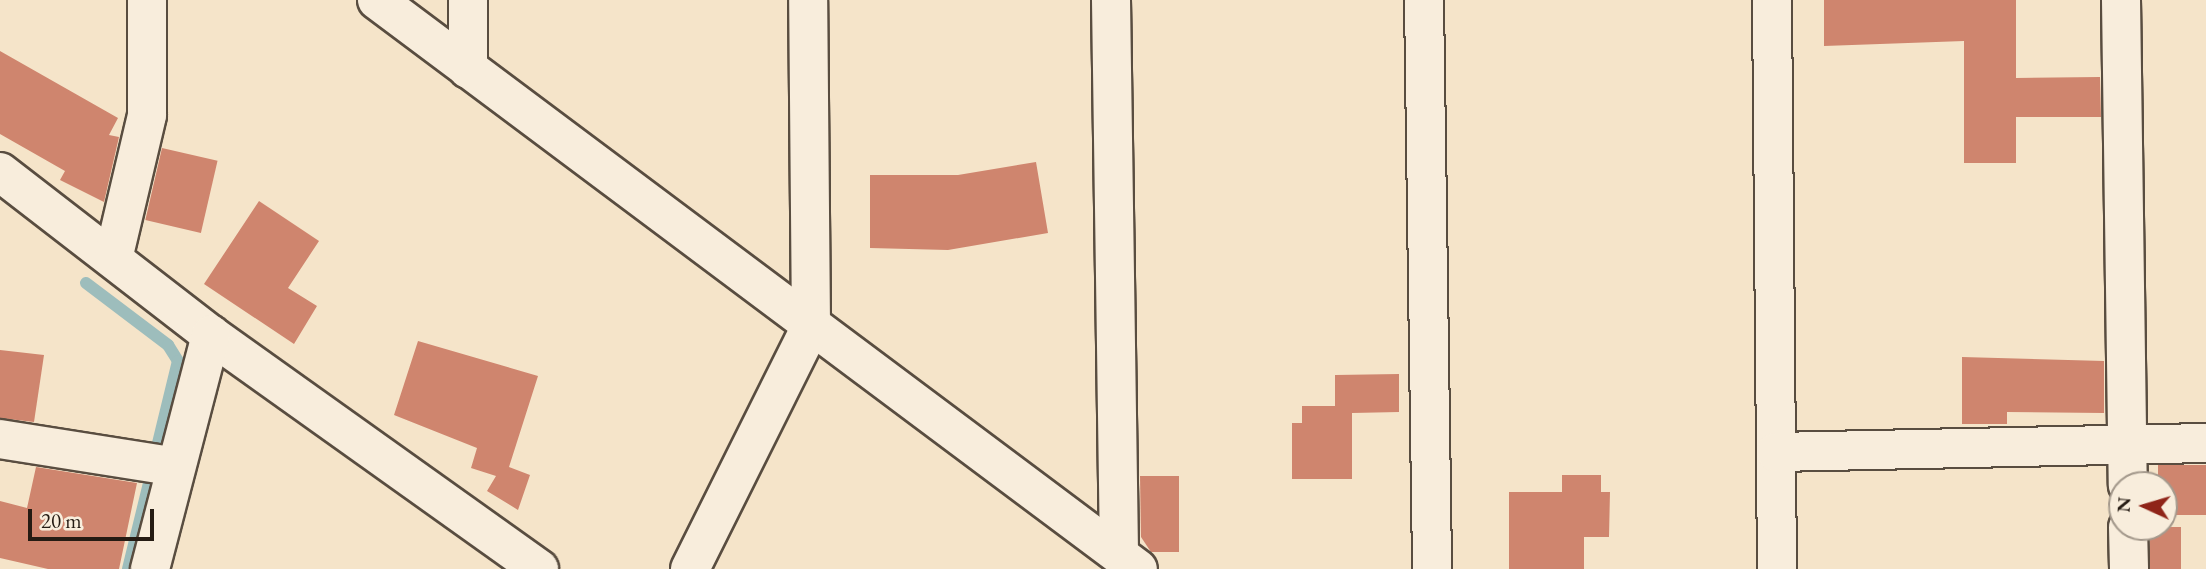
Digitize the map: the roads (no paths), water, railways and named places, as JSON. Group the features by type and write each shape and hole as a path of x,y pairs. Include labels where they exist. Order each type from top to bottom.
{"street":[{"path":"114,255 147,115 147,0"},
{"path":"377,0 1128,561"},
{"path":"468,0 468,68"},
{"path":"690,569 811,326 808,0"},
{"path":"1111,0 1128,561"},
{"path":"1424,0 1432,569"},
{"path":"1772,0 1777,569"},
{"path":"2121,0 2128,471"},
{"path":"0,172 114,255 211,335 539,569"},
{"path":"150,569 211,335"},
{"path":"0,439 176,467"},
{"path":"1776,452 2206,443"},
{"path":"2129,541 2129,569"}],"waterway":[{"path":"86,283 168,345 178,361 156,451"},
{"path":"128,569 150,479"}]}
